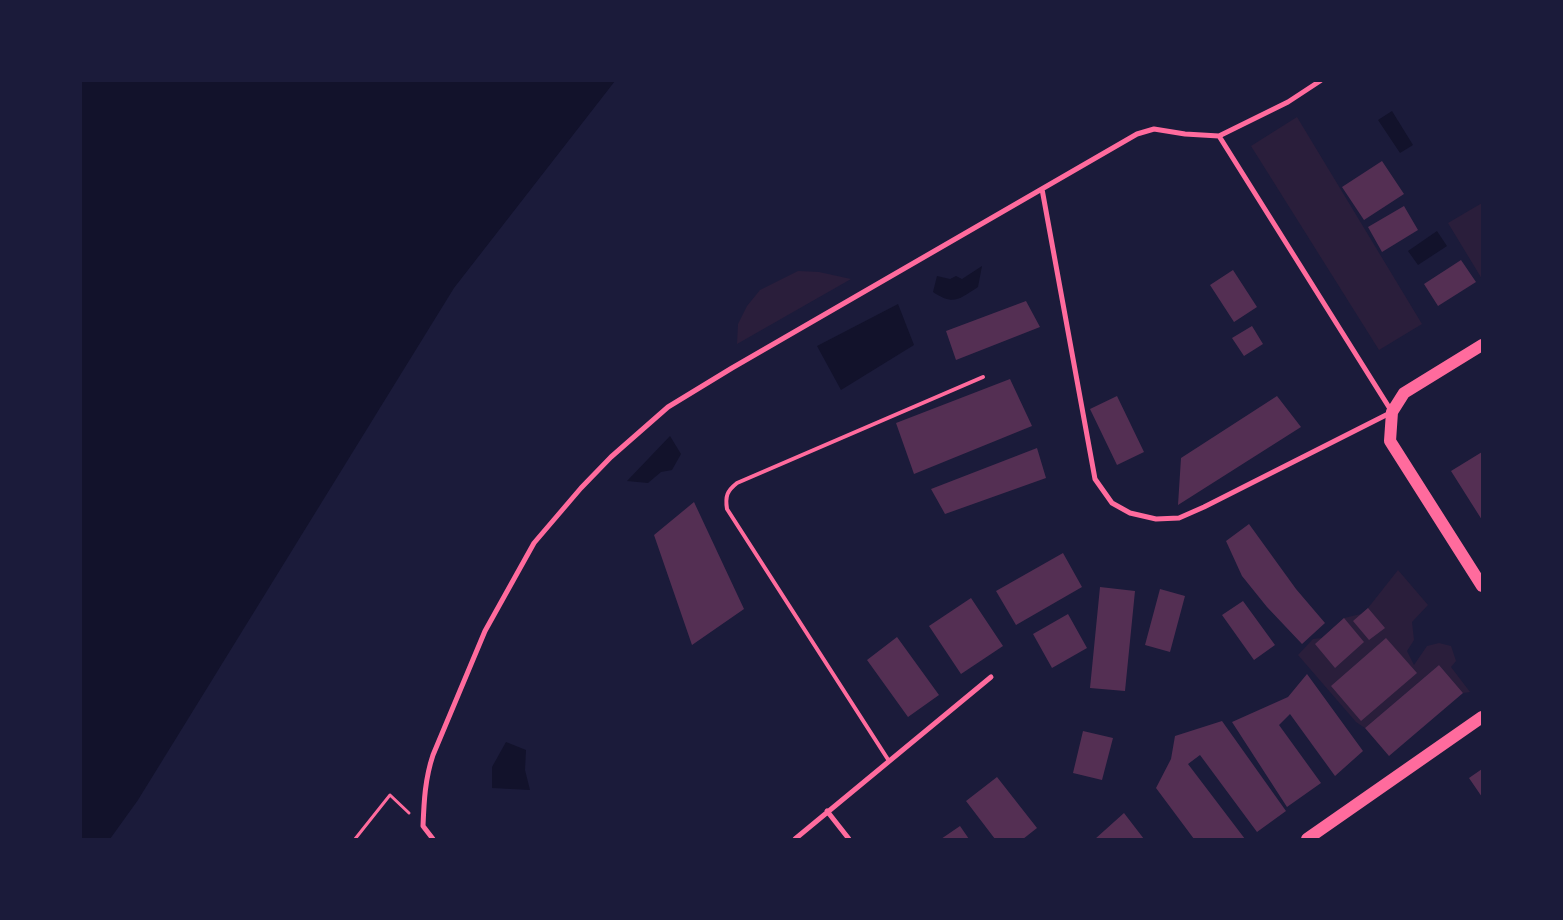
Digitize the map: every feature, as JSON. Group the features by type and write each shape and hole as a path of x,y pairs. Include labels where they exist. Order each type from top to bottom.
{"main road":[{"path":"1482,345 1404,393 1392,412 1390,441 1482,586"},
{"path":"1307,839 1482,717"}],"street":[{"path":"433,839 423,826 427,774 433,755 485,630 534,543 581,488 611,457 668,407 732,368 1137,134 1154,129 1185,134 1220,136 1288,102 1320,81"},
{"path":"1042,189 1095,479 1112,503 1130,514 1156,519 1179,518 1392,412 1220,136"},
{"path":"795,839 991,678"},
{"path":"827,811 849,839"}],"lane":[{"path":"889,760 727,509 726,498 728,490 737,483 983,376"}],"path":[{"path":"354,839 390,795 423,826"}],"shaded area":[{"path":"81,81 615,81 454,288 138,800 110,839 81,839"},
{"path":"1392,111 1413,145 1400,153 1378,120"},
{"path":"1297,117 1422,324 1379,350 1251,146"},
{"path":"1482,203 1482,279 1448,223"},
{"path":"1437,231 1447,246 1418,265 1408,251"},
{"path":"982,266 978,287 961,298 946,299 933,292 937,276 950,279 956,276 962,279"},
{"path":"798,271 819,272 851,279 737,344 738,324 747,306 760,290"},
{"path":"898,304 914,345 841,390 817,346"},
{"path":"670,436 681,454 672,470 661,472 648,483 627,481"},
{"path":"1398,570 1428,605 1412,622 1414,640 1407,651 1414,665 1427,646 1439,643 1451,646 1456,661 1451,667 1470,692 1463,693 1439,665 1365,728 1356,722 1298,655 1313,639 1322,638 1344,618 1361,614"},
{"path":"506,742 526,750 525,770 530,790 492,788 492,767"}],"building":[{"path":"1382,161 1404,194 1364,220 1342,187"},
{"path":"1404,206 1418,230 1382,252 1368,227"},
{"path":"1461,260 1476,282 1438,306 1424,284"},
{"path":"1233,270 1257,307 1234,322 1210,285"},
{"path":"1026,301 1040,327 956,360 946,331"},
{"path":"1252,326 1263,344 1244,356 1232,338"},
{"path":"1010,379 1032,426 914,474 896,423"},
{"path":"1117,396 1144,452 1117,465 1090,409"},
{"path":"1277,396 1301,427 1178,505 1181,458"},
{"path":"1037,448 1046,478 945,514 931,489"},
{"path":"1482,452 1482,520 1451,471"},
{"path":"694,502 744,609 692,645 654,535"},
{"path":"1249,524 1296,589 1325,623 1302,644 1267,607 1242,576 1226,541"},
{"path":"1063,553 1082,587 1016,625 996,591"},
{"path":"1100,587 1135,591 1125,691 1090,688"},
{"path":"1160,589 1185,596 1170,652 1145,645"},
{"path":"971,598 1003,646 961,674 929,626"},
{"path":"1243,601 1275,645 1254,660 1222,615"},
{"path":"1368,608 1385,628 1369,640 1353,621"},
{"path":"1068,614 1087,648 1052,668 1033,634"},
{"path":"1344,618 1364,642 1335,668 1315,644"},
{"path":"897,637 939,695 908,717 867,660"},
{"path":"1386,638 1417,673 1361,721 1331,686"},
{"path":"1439,665 1463,693 1389,756 1365,728"},
{"path":"1307,674 1363,751 1335,776 1290,714 1279,725 1321,783 1287,807 1232,722 1288,697"},
{"path":"1222,721 1286,811 1257,832 1200,755 1188,764 1245,839 1194,839 1156,788 1171,759 1175,736"},
{"path":"1083,731 1113,738 1102,780 1073,773"},
{"path":"1482,769 1482,797 1469,778"},
{"path":"997,777 1037,828 1023,839 995,839 966,801"},
{"path":"1124,813 1144,839 1095,839"},
{"path":"960,826 969,839 941,839"}]}
